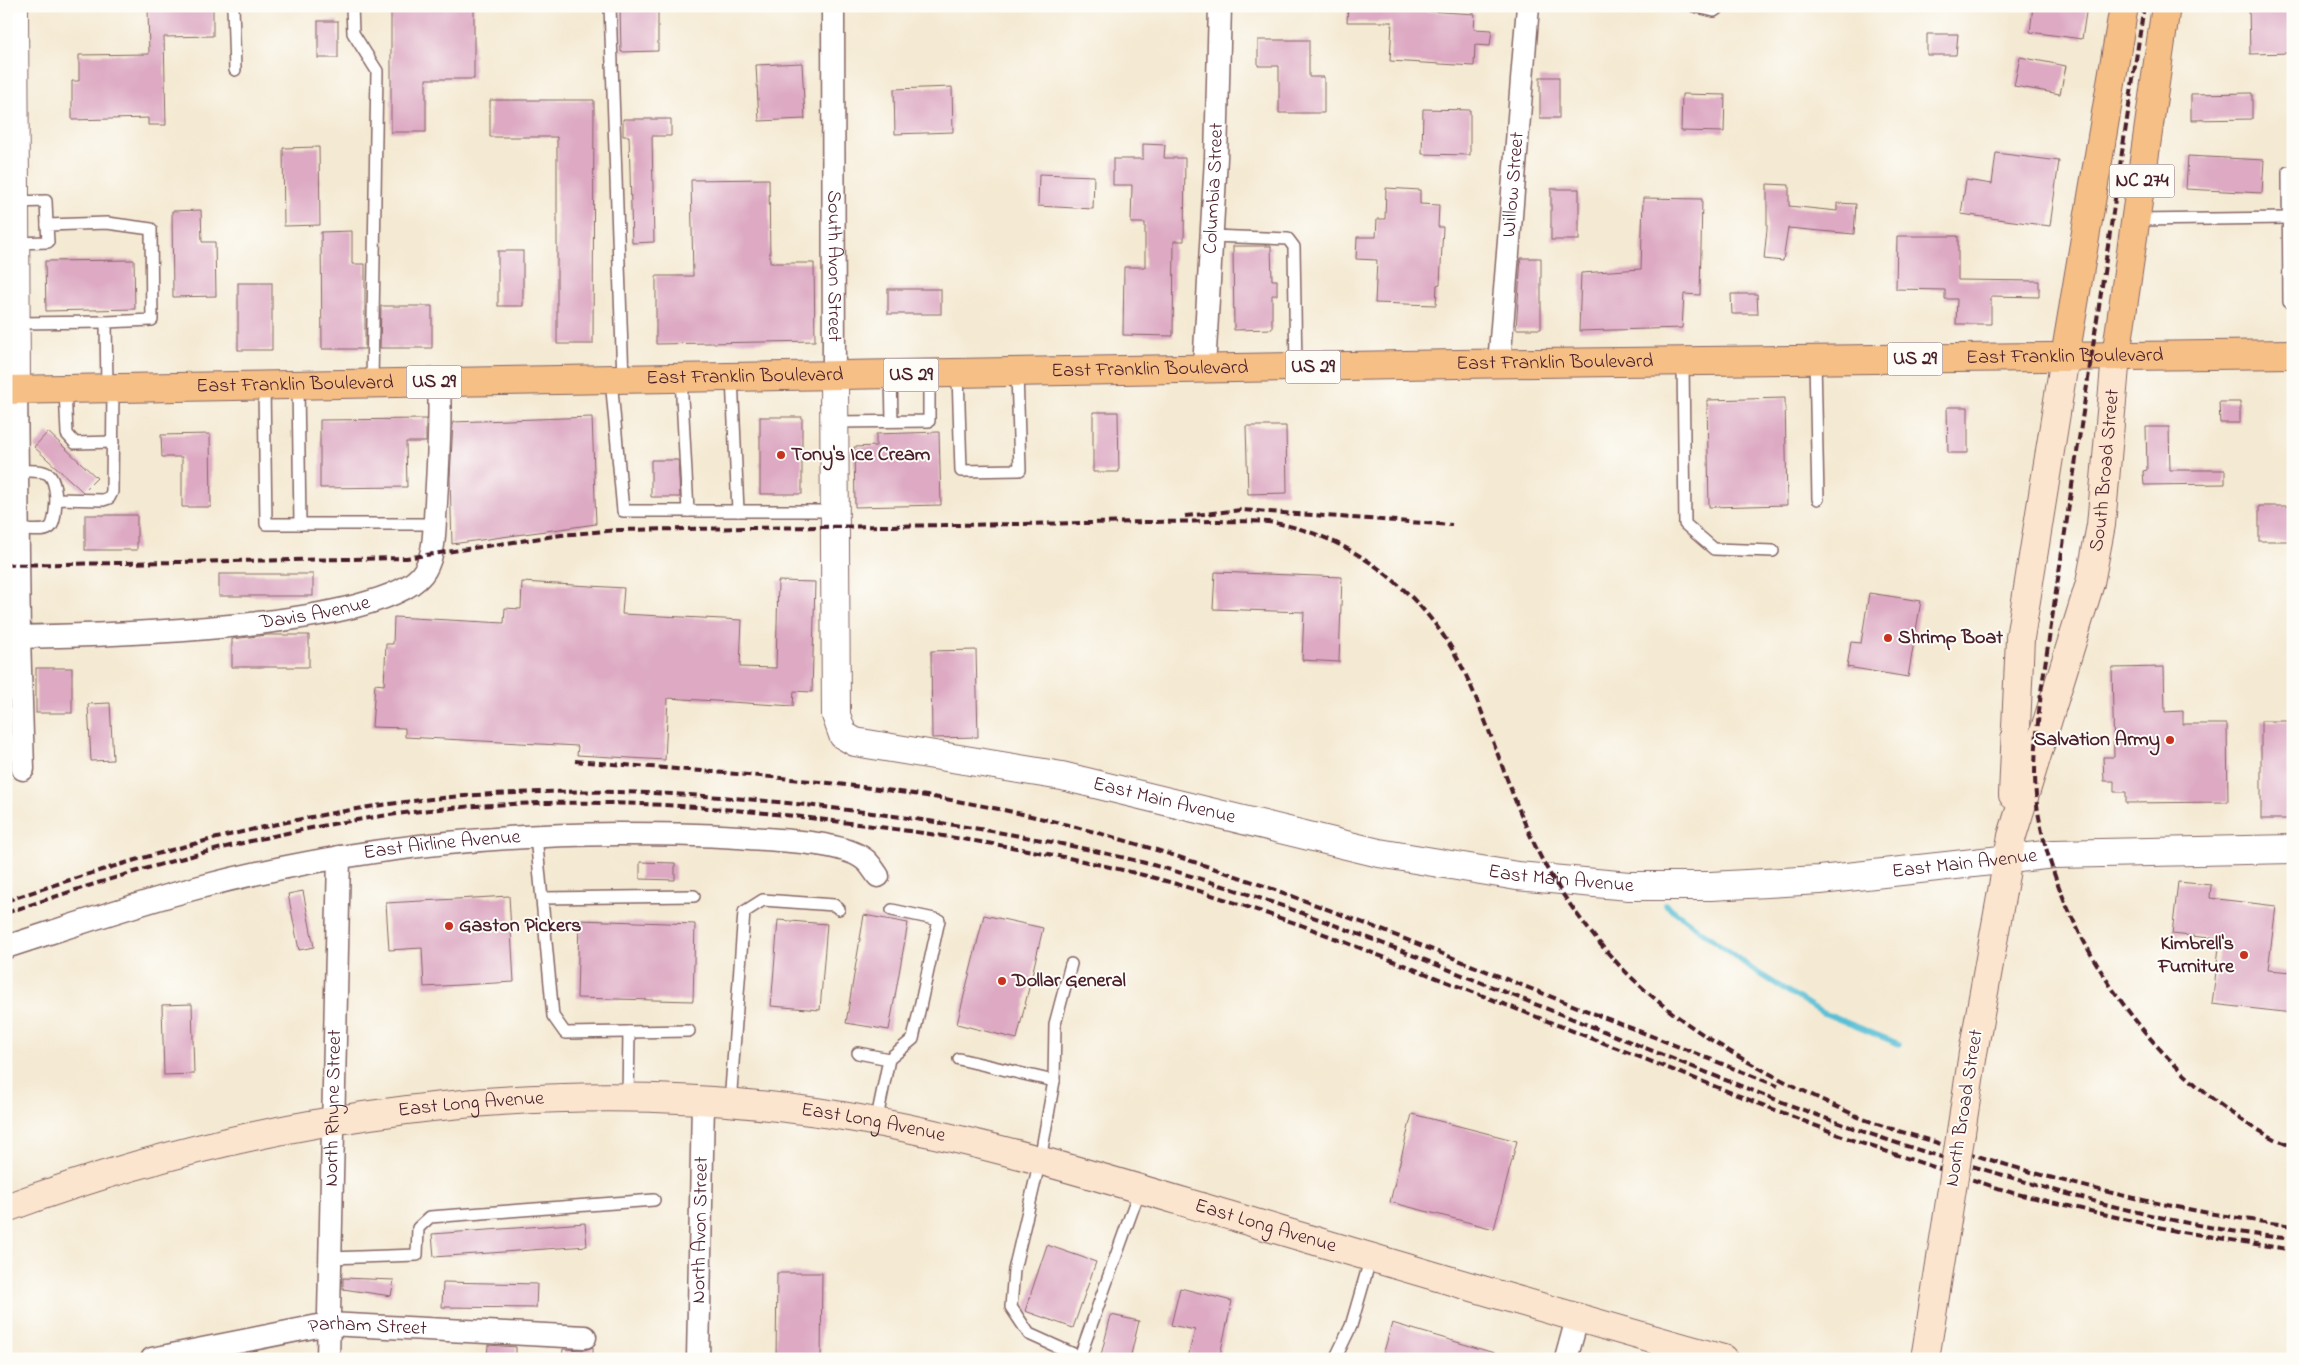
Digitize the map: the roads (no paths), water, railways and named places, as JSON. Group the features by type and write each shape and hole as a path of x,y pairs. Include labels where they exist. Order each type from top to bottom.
{"main road":[{"name":"NC 274","path":"2066,357 2124,6"},
{"name":"South Broad Street","path":"2010,847 2090,584 2101,524 2116,356 2166,6"},
{"name":"East Franklin Boulevard","path":"11,390 1499,364 2293,354"},
{"path":"2010,847 2020,638 2066,357"},
{"name":"North Broad Street","path":"1925,1359 1973,1053 2010,847"},
{"name":"East Long Avenue","path":"6,1208 77,1182 154,1161 231,1141 333,1120 482,1103 628,1099 703,1101 816,1112 952,1138 1040,1160 1577,1319 1723,1359"}],"street":[{"path":"14,6 10,85 15,202 16,322 11,390 13,465 18,530 12,637 23,769"},
{"name":"South Avon Street","path":"833,6 833,422 836,715 843,735"},
{"name":"Columbia Street","path":"1204,369 1220,6"},
{"name":"Willow Street","path":"1499,364 1528,6"},
{"name":"Davis Avenue","path":"12,637 172,631 319,614 372,603 397,593 425,571 430,555 441,424 439,382"},
{"name":"East Main Avenue","path":"843,735 861,744 1062,776 1379,853 1517,876 1629,886 1711,886 1820,880 2010,847 2054,854 2293,849"},
{"name":"East Airline Avenue","path":"6,947 132,906 202,886 339,857 426,844 536,836 710,834 806,843 853,854 864,859 878,876"},
{"name":"North Rhyne Street","path":"328,1359 339,857"},
{"name":"North Avon Street","path":"698,1359 703,1101"},
{"path":"1566,1359 1577,1319"},
{"name":"Parham Street","path":"152,1359 328,1324 585,1337"}],"lane":[{"path":"233,6 235,70"},
{"path":"352,6 353,33 377,71 372,384"},
{"path":"610,6 617,379 623,512 834,511"},
{"path":"1694,6 1714,11 1720,6"},
{"path":"2288,172 2289,302 2293,302"},
{"path":"15,202 46,201 48,242 15,243"},
{"path":"2136,220 2288,218"},
{"path":"16,322 152,320 151,229 107,223 47,225"},
{"path":"1211,236 1288,239 1294,247 1296,368"},
{"path":"56,499 103,500 109,498 112,492 113,442 106,322"},
{"path":"1815,360 1818,499"},
{"path":"1683,362 1685,524 1714,549 1772,551"},
{"path":"958,374 961,471 1020,470 1017,373"},
{"path":"833,422 929,421 929,374"},
{"path":"892,375 892,421"},
{"path":"681,378 688,512"},
{"path":"732,378 738,511"},
{"path":"264,386 266,524 434,524"},
{"path":"298,386 300,524"},
{"path":"65,389 67,434 70,440 75,443 113,442"},
{"path":"13,465 51,474 55,482 54,524 51,528 46,531 18,530"},
{"path":"536,836 553,1016 565,1033 689,1031"},
{"path":"543,898 694,896"},
{"path":"730,1104 744,912 763,900 834,905 839,909"},
{"path":"876,1123 889,1060 913,1039 939,920 892,910"},
{"path":"1071,964 1055,1024 1054,1081 1040,1160 1014,1270 1011,1307 1029,1334 1079,1358 1140,1189"},
{"path":"628,1099 629,1032"},
{"path":"858,1053 889,1060"},
{"path":"959,1060 1054,1081"},
{"path":"330,1258 417,1255 418,1228 430,1216 654,1200"},
{"path":"1335,1359 1351,1326 1371,1258"}],"waterway":[{"path":"1665,904 1752,969 1821,1012 1899,1044"}],"railway":[{"path":"2144,6 2041,692 2036,755 2035,786 2037,802 2051,866 2071,916 2097,964 2128,1011 2165,1054 2205,1092 2248,1124 2293,1147"},
{"path":"1185,516 1241,510 1452,525"},
{"path":"6,565 406,558 561,535 618,530 1219,521 1268,522 1305,530 1333,541 1360,556 1409,594 1430,617 1448,642 1473,690 1514,798 1545,866 1576,913 1620,966 1650,995 1682,1020 1715,1042 1785,1082 1859,1117"},
{"path":"575,761 850,785 959,801 1068,825 1175,856 1281,892 1778,1086"},
{"path":"6,901 88,874 212,839 296,820 410,801 552,792 624,792 766,801 908,818 1062,844 1123,857 1204,880 1306,914 1770,1097 1900,1144 2074,1196 2146,1214 2219,1229 2293,1239"},
{"path":"6,913 156,866 257,840 360,819 466,807 573,803 681,806 788,815 918,832 993,844 1106,866 1163,880 1222,898 1301,925 1855,1141 2013,1193 2176,1231 2293,1250"},
{"path":"1853,1115 1882,1126 2020,1169 2065,1181 2201,1212 2293,1226"}],"place":[{"name":"Tony's Ice Cream","path":"781,455"},
{"name":"Shrimp Boat","path":"1888,638"},
{"name":"Salvation Army","path":"2170,740"},
{"name":"Gaston Pickers","path":"449,926"},
{"name":"Kimbrell's Furniture","path":"2244,955"},
{"name":"Dollar General","path":"1002,981"}]}
